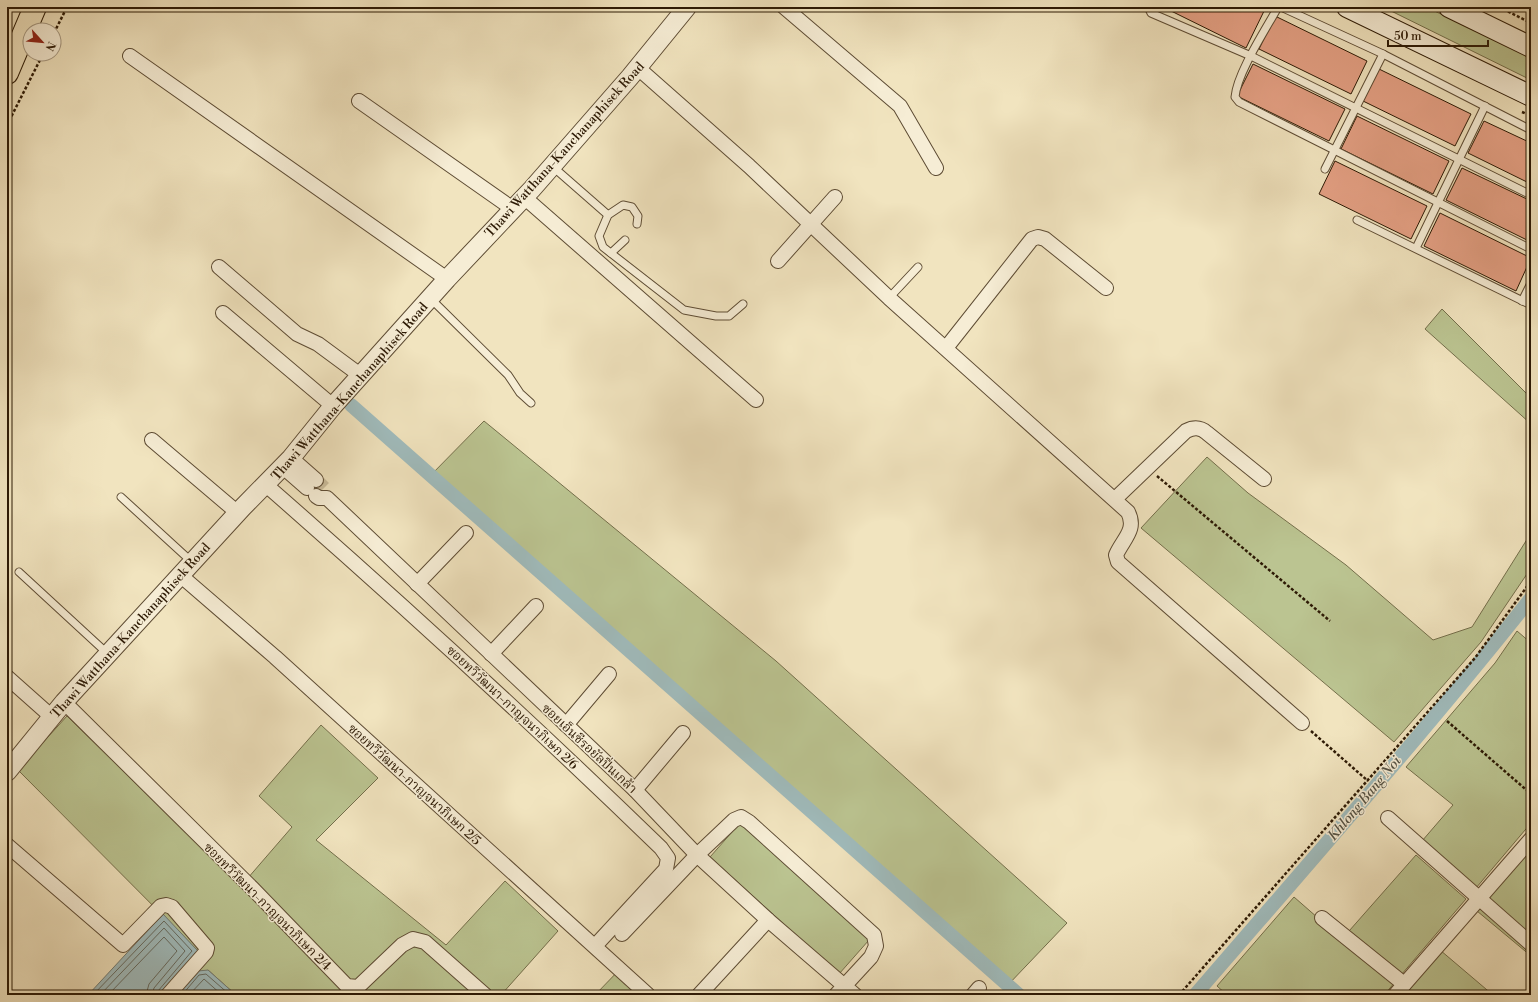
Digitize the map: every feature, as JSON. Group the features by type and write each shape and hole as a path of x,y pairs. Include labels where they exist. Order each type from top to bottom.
{"main road":[{"path":"7,35 18,7"},
{"path":"7,73 35,7"},
{"path":"41,22 49,7"},
{"path":"1448,7 1531,47"},
{"path":"1355,9 1531,96"},
{"path":"7,86 22,58"}],"street":[{"name":"Thawi Watthana-Kanchanaphisek Road","path":"7,772 64,702 192,562 238,513 266,486 360,375 552,166 638,68 687,7"},
{"path":"784,7 900,106 936,168"},
{"path":"130,56 447,279"},
{"path":"638,68 889,298 1115,499 1128,512 1132,525 1130,532 1116,555 1118,562 1302,723"},
{"path":"359,101 519,203 756,400"},
{"path":"778,261 835,197"},
{"path":"946,348 1032,239 1038,237 1045,239 1106,288"},
{"path":"219,267 297,334 318,344 360,375"},
{"path":"223,313 333,406"},
{"path":"1115,499 1186,431 1197,428 1207,433 1264,479"},
{"path":"152,440 238,513"},
{"name":"ซอยเอ็นซีรอยัลปิ่นเกล้า","path":"287,462 635,790 697,855 845,992"},
{"name":"ซอยทวีวัฒนา-กาญจนาภิเษก 2/6","path":"266,486 381,586 517,710 661,848 668,858 666,869 595,946"},
{"path":"417,584 466,533"},
{"name":"ซอยทวีวัฒนา-กาญจนาภิเษก 2/5","path":"180,575 275,657 648,995"},
{"path":"491,654 536,606"},
{"path":"566,724 609,674"},
{"path":"7,677 52,717"},
{"name":"ซอยทวีวัฒนา-กาญจนาภิเษก 2/4","path":"64,702 252,888 347,986 358,987 402,945 413,939 425,942 485,995"},
{"path":"635,790 683,733"},
{"path":"622,934 697,855 734,820 741,818 749,822 874,935 876,946 871,957 845,992"},
{"path":"1388,818 1531,944"},
{"path":"1395,995 1531,838"},
{"path":"7,845 123,945 161,906 166,905 172,907 207,948 206,952 168,995"},
{"path":"1322,918 1404,984"},
{"path":"699,995 768,920"}],"lane":[{"path":"1148,7 1151,13 1251,56 1531,195"},
{"path":"1278,7 1251,56 1235,90 1235,97 1240,102 1531,249"},
{"path":"1282,7 1383,54 1531,130"},
{"path":"1325,169 1383,54"},
{"path":"1416,248 1485,106"},
{"path":"552,166 608,215"},
{"path":"637,224 638,216 632,207 623,205 608,215 598,236 604,246 611,253 684,310 716,316 729,316 743,304"},
{"path":"1357,220 1531,305"},
{"path":"611,253 625,240"},
{"path":"889,298 918,268"},
{"path":"1522,301 1531,283"},
{"path":"430,298 508,375 520,393 531,403"},
{"path":"121,497 192,562"},
{"path":"19,572 108,654"}],"path":[{"path":"60,22 67,7"},
{"path":"1499,7 1531,23"},
{"path":"7,125 39,62"},
{"path":"1147,468 1330,621"},
{"path":"1179,995 1475,658 1531,581"},
{"path":"1447,721 1531,794"},
{"path":"1302,723 1368,781"}],"green space":[{"path":"1383,7 1426,7 1531,56 1531,80"},
{"path":"1442,309 1531,398 1531,424 1425,329"},
{"path":"484,421 776,661 1067,923 1006,987 428,478"},
{"path":"1207,457 1248,493 1346,565 1433,640 1472,627 1531,533 1531,568 1481,642 1394,742 1141,528"},
{"path":"1517,631 1531,643 1531,823 1476,888 1422,841 1453,805 1406,767 1495,663"},
{"path":"67,716 241,886 292,827 259,796 321,725 378,778 316,840 446,945 505,881 558,931 501,995 236,995 208,970 177,995 159,995 198,951 18,770"},
{"path":"740,823 869,940 839,974 710,857"},
{"path":"1531,849 1531,956 1477,911"},
{"path":"1416,855 1466,899 1384,995 1227,995 1217,986 1294,897 1342,939"},
{"path":"1440,950 1493,995 1404,995"},
{"path":"623,966 656,995 595,995"}],"water":[{"path":"163,914 198,951 159,995 88,995"},
{"path":"208,970 236,995 177,995 198,971"}],"building":[{"path":"1163,7 1266,7 1246,48"},
{"path":"1275,16 1367,61 1351,94 1259,49"},
{"path":"1253,64 1345,109 1329,141 1237,96"},
{"path":"1379,69 1471,114 1455,146 1363,101"},
{"path":"1357,116 1449,161 1433,194 1341,149"},
{"path":"1484,121 1531,143 1531,184 1468,153"},
{"path":"1335,161 1427,206 1411,239 1319,194"},
{"path":"1462,168 1531,201 1531,242 1446,200"},
{"path":"1440,213 1531,258 1516,291 1424,246"}],"waterway":[{"path":"351,405 1019,995"},
{"name":"Khlong Bang Noi","path":"1195,995 1407,749 1531,598"}],"tunnel":[{"path":"316,480 324,488"}]}
